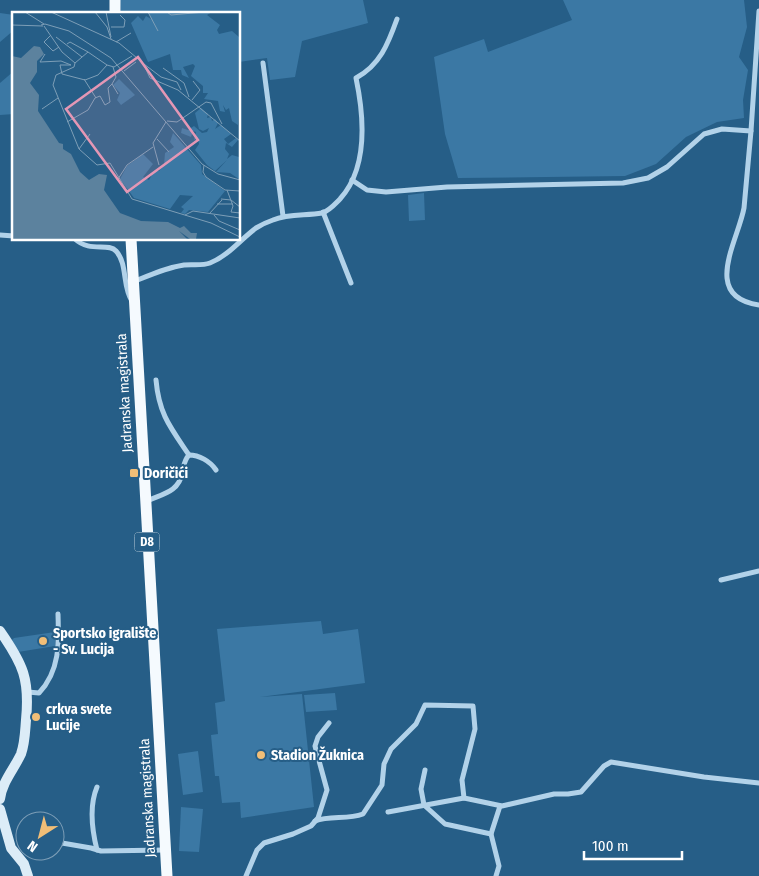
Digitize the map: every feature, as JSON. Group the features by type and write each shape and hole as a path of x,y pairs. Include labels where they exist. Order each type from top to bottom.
{"main road":[{"name":"Jadranska magistrala","path":"131,240 166,876"}],"street":[{"path":"759,11 751,131 742,220 730,253 726,274 728,285 735,294 743,301 759,305"},
{"path":"132,282 162,269 210,263 257,228 283,216 323,212 332,207 352,180 360,154 362,140 361,99 356,78 373,66 381,57 387,47 397,19"},
{"path":"263,63 283,216"},
{"path":"352,180 367,190 386,192 456,187 623,183 648,178 667,168 704,134 722,129 751,131"},
{"path":"323,212 351,282"},
{"path":"77,240 88,247 112,248 116,252 122,266 127,295 134,303"},
{"path":"156,380 158,398 165,420 189,455"},
{"path":"189,455 192,454 209,462 216,470"},
{"path":"144,502 167,494 177,486 182,477 184,461 189,455"},
{"path":"720,580 759,571"},
{"path":"28,692 39,693 44,688 56,664 58,614"},
{"path":"0,632 19,661 28,692 24,743 17,761 2,787 0,797"},
{"path":"315,820 353,817 363,814 382,785 384,764 391,749 416,724 425,705 473,706 475,729 462,780 464,798"},
{"path":"246,876 257,850 264,843 312,826 322,807 327,790 315,746 318,737 329,722"},
{"path":"388,812 464,798 500,806 526,802 554,794 581,792 604,766 611,762 710,778 759,782"},
{"path":"425,770 421,789 424,805 445,824 492,834"},
{"path":"97,850 92,826 92,812 98,786"},
{"path":"496,876 499,866 492,834 500,806"},
{"path":"0,809 11,848 24,864 28,876"},
{"path":"65,844 97,850 165,850"}],"shaded area":[{"path":"120,0 363,0 368,23 302,41 295,77 270,80 267,58 240,62 240,12 121,12"},
{"path":"563,0 744,0 747,27 739,57 748,70 743,100 744,118 717,122 686,137 656,164 625,176 458,178 445,134 434,57 484,39 488,52 572,20"},
{"path":"0,13 12,15 12,32 0,42"},
{"path":"12,73 12,114 0,115 0,83"},
{"path":"424,193 425,220 409,221 408,195"},
{"path":"321,621 323,634 358,629 365,683 260,697 302,694 314,807 241,818 240,802 222,803 219,776 215,776 211,735 218,734 215,703 225,701 217,629"},
{"name":"Sportsko igralište - Sv. Lucija","path":"55,632 55,646 18,652 12,640 14,638"},
{"path":"335,693 337,710 306,712 304,695"},
{"path":"198,751 203,792 183,795 178,754"},
{"path":"181,807 203,809 199,852 179,851"}],"place":[{"name":"Doričići","path":"134,473"},
{"name":"Sportsko igralište - Sv. Lucija","path":"43,641"},
{"name":"crkva svete Lucije","path":"36,717"},
{"name":"Stadion Žuknica","path":"261,755"}]}
